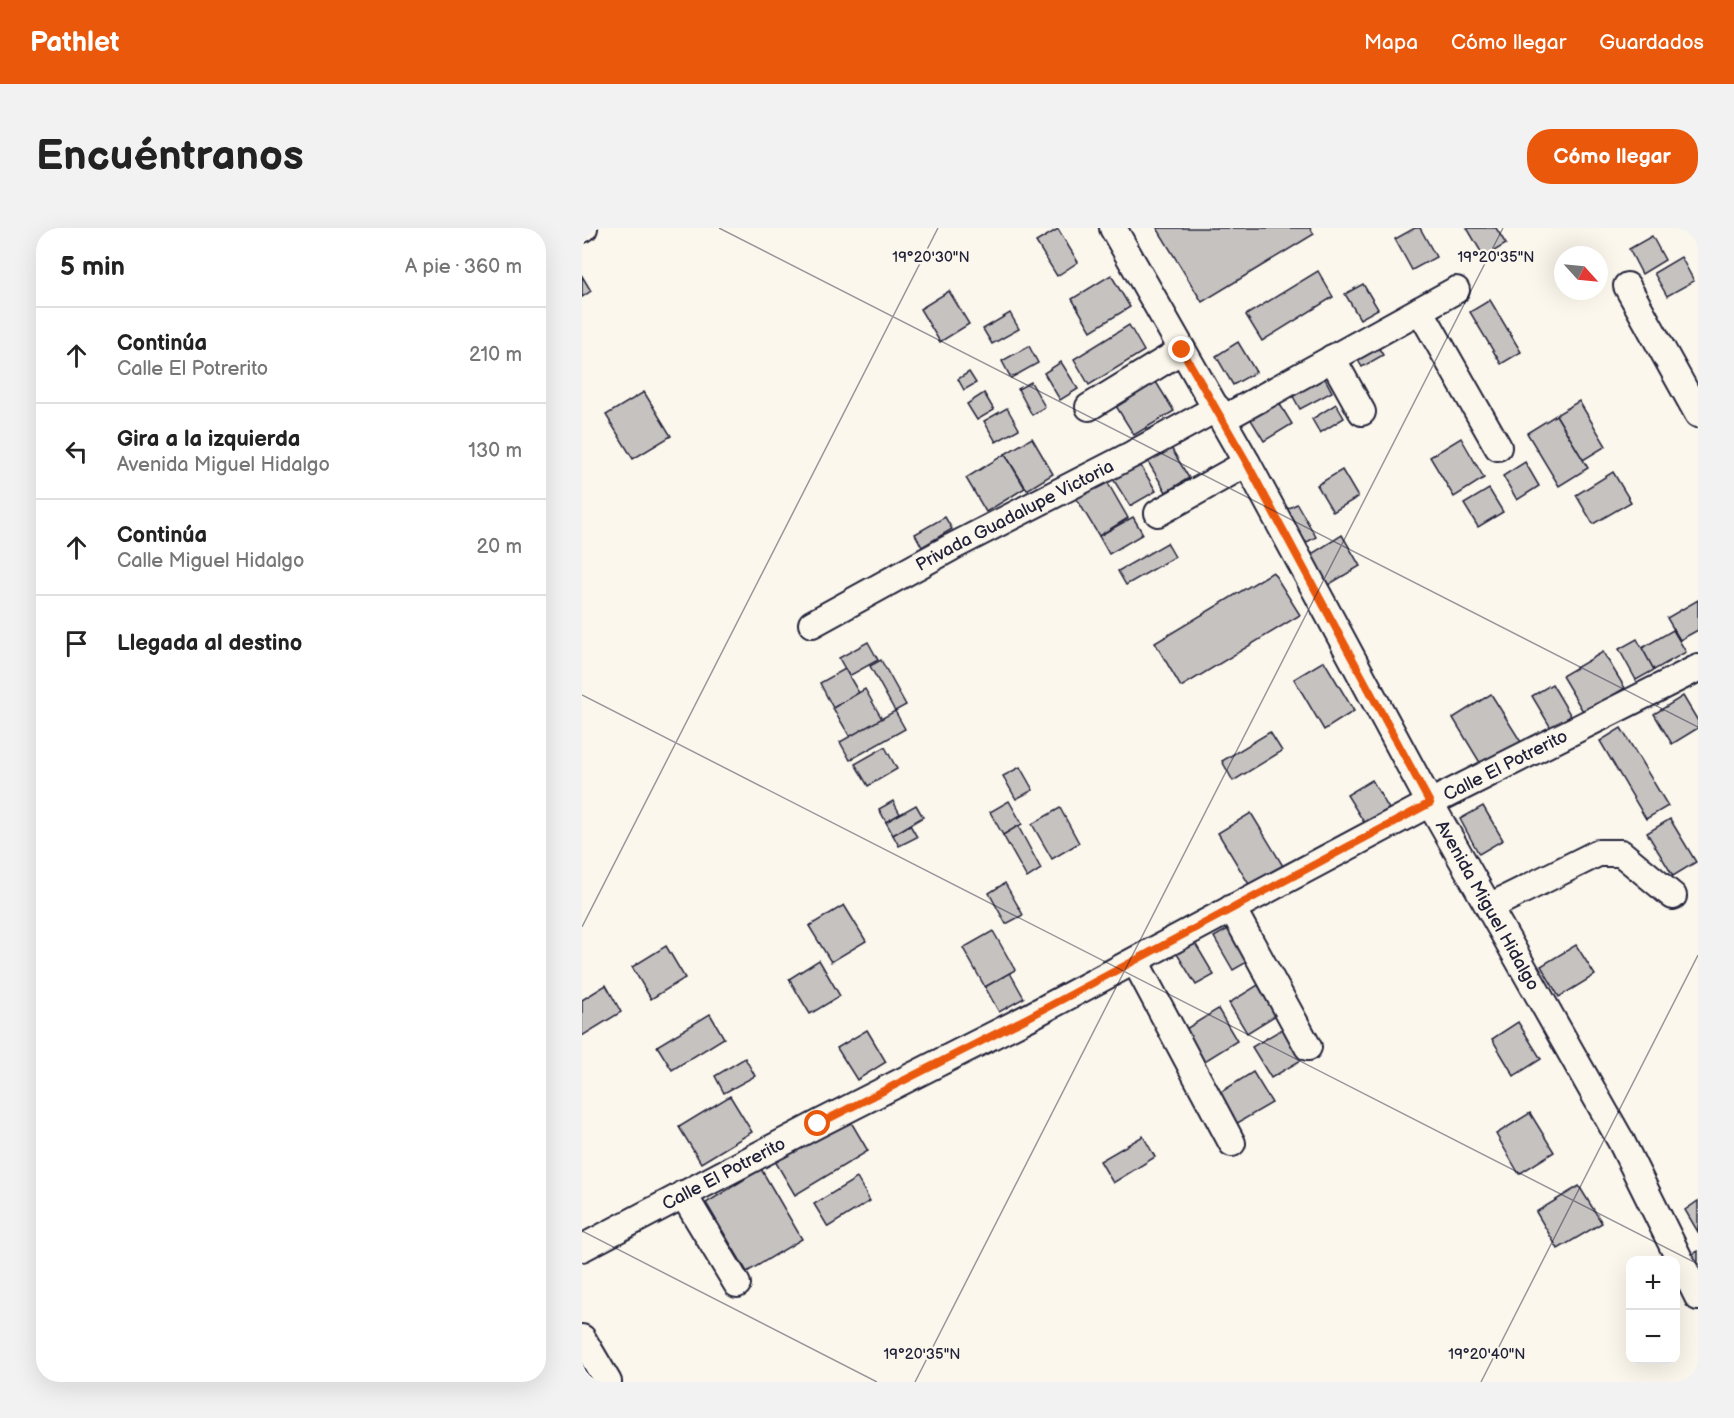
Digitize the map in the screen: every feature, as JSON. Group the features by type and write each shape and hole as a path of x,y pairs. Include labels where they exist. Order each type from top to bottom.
{"street":[{"name":"Avenida Miguel Hidalgo","path":"1113,228 1220,414 1430,803 1621,1140 1698,1297"},
{"path":"1627,286 1698,414"},
{"name":"Privada Guadalupe Victoria","path":"812,624 952,547 1133,454 1332,358 1456,290"},
{"path":"1420,310 1498,447"},
{"path":"1089,407 1182,350"},
{"path":"1332,358 1362,412"},
{"path":"1158,513 1247,463"},
{"name":"Calle El Potrerito","path":"582,1248 1136,961 1430,803 1698,668"},
{"path":"1489,907 1598,853 1621,853 1673,896"},
{"path":"1232,908 1308,1047"},
{"path":"1136,961 1232,1143"},
{"path":"683,1194 737,1284"},
{"path":"582,1338 608,1382"}],"building":[{"path":"1157,228 1310,228 1314,234 1202,302"},
{"path":"1415,228 1420,228 1436,257 1412,270 1395,239"},
{"path":"1467,228 1496,228 1506,244 1484,257"},
{"path":"1058,229 1078,262 1057,276 1036,242"},
{"path":"1652,236 1665,260 1642,274 1629,249"},
{"path":"1681,257 1694,281 1667,296 1654,273"},
{"path":"1318,271 1333,297 1262,341 1246,315"},
{"path":"1111,275 1130,307 1091,331 1072,299"},
{"path":"582,276 591,291 582,297"},
{"path":"1363,284 1378,309 1360,319 1345,294"},
{"path":"949,291 969,324 940,342 920,309"},
{"path":"1490,300 1521,352 1501,364 1470,312"},
{"path":"1010,313 1019,329 992,344 983,329"},
{"path":"1129,325 1144,351 1089,385 1074,359"},
{"path":"1238,342 1256,372 1233,385 1216,356"},
{"path":"1375,342 1383,355 1362,367 1354,353"},
{"path":"1029,346 1038,363 1011,378 1002,361"},
{"path":"1061,362 1078,389 1060,400 1044,373"},
{"path":"1321,371 1332,392 1300,409 1289,389"},
{"path":"969,372 976,383 964,390 958,379"},
{"path":"1031,382 1045,407 1032,415 1018,389"},
{"path":"1156,382 1174,411 1134,435 1116,406"},
{"path":"644,392 671,436 633,459 606,415"},
{"path":"984,393 994,410 977,420 967,404"},
{"path":"1273,393 1292,424 1264,441 1245,410"},
{"path":"1579,401 1606,446 1583,460 1556,415"},
{"path":"1336,404 1344,418 1320,433 1312,419"},
{"path":"1007,408 1019,429 996,442 984,421"},
{"path":"1556,415 1588,468 1559,486 1527,433"},
{"path":"1032,438 1053,474 1027,490 1005,454"},
{"path":"1461,438 1484,478 1454,497 1430,457"},
{"path":"1167,441 1189,478 1166,492 1144,455"},
{"path":"1005,454 1025,488 986,512 966,478"},
{"path":"1525,462 1539,486 1517,500 1503,476"},
{"path":"1139,463 1156,491 1130,506 1113,479"},
{"path":"1342,470 1358,497 1333,512 1317,485"},
{"path":"1613,472 1631,502 1593,524 1576,495"},
{"path":"1105,478 1128,518 1099,536 1075,496"},
{"path":"1489,489 1503,512 1478,527 1464,504"},
{"path":"1297,504 1316,537 1300,546 1281,512"},
{"path":"945,517 952,529 922,547 915,534"},
{"path":"1133,517 1143,534 1109,554 1099,536"},
{"path":"1342,535 1360,566 1328,585 1310,555"},
{"path":"1167,543 1175,557 1126,585 1118,571"},
{"path":"1273,572 1300,615 1181,687 1155,643"},
{"path":"1698,600 1698,630 1680,640 1667,618"},
{"path":"1673,630 1686,652 1654,670 1642,648"},
{"path":"1637,639 1654,670 1636,680 1619,649"},
{"path":"868,642 878,660 849,676 839,658"},
{"path":"1603,652 1625,688 1584,713 1562,676"},
{"path":"881,660 906,705 895,711 870,666"},
{"path":"1324,661 1354,711 1324,730 1294,679"},
{"path":"845,669 859,693 833,708 820,683"},
{"path":"1552,684 1571,716 1551,728 1532,696"},
{"path":"865,689 882,719 850,737 833,708"},
{"path":"1491,694 1521,742 1482,766 1453,718"},
{"path":"1683,696 1698,721 1698,728 1672,744 1654,714"},
{"path":"895,711 905,729 850,760 840,742"},
{"path":"1621,728 1668,806 1646,819 1600,741"},
{"path":"1270,732 1282,751 1233,781 1222,761"},
{"path":"885,747 897,769 868,786 855,764"},
{"path":"1020,767 1033,790 1016,799 1003,776"},
{"path":"1372,780 1389,809 1365,824 1347,795"},
{"path":"893,801 900,814 886,822 879,809"},
{"path":"1009,801 1022,824 1003,835 990,812"},
{"path":"916,805 923,817 893,835 886,822"},
{"path":"1483,806 1503,840 1479,854 1460,819"},
{"path":"1060,808 1079,843 1052,859 1032,824"},
{"path":"1251,813 1283,866 1250,886 1218,833"},
{"path":"1670,819 1696,862 1673,876 1647,833"},
{"path":"910,825 917,837 899,846 893,835"},
{"path":"1018,826 1041,869 1027,878 1003,835"},
{"path":"1005,883 1023,915 1006,924 989,893"},
{"path":"844,905 866,941 831,962 809,926"},
{"path":"1228,929 1247,962 1233,970 1214,937"},
{"path":"993,931 1015,970 985,987 963,948"},
{"path":"1195,943 1214,975 1196,985 1177,954"},
{"path":"1576,945 1595,975 1559,997 1541,966"},
{"path":"666,946 685,978 651,999 632,967"},
{"path":"819,960 840,996 810,1014 789,979"},
{"path":"1010,973 1024,998 999,1012 985,987"},
{"path":"606,985 621,1012 582,1036 582,1000"},
{"path":"1258,985 1276,1015 1247,1033 1229,1003"},
{"path":"1218,1009 1237,1041 1200,1064 1181,1032"},
{"path":"710,1014 724,1038 672,1070 657,1046"},
{"path":"1518,1022 1541,1059 1514,1076 1492,1039"},
{"path":"1284,1028 1303,1059 1271,1078 1252,1047"},
{"path":"867,1030 886,1062 857,1080 837,1048"},
{"path":"745,1058 755,1076 724,1093 715,1076"},
{"path":"1253,1072 1272,1103 1234,1125 1216,1095"},
{"path":"730,1096 752,1132 701,1163 679,1127"},
{"path":"1530,1113 1554,1152 1519,1174 1496,1134"},
{"path":"848,1117 868,1151 795,1195 775,1161"},
{"path":"1143,1136 1155,1157 1113,1183 1100,1161"},
{"path":"761,1169 802,1239 747,1272 706,1203"},
{"path":"857,1178 870,1201 828,1227 814,1204"},
{"path":"1579,1186 1602,1223 1558,1249 1536,1212"},
{"path":"1698,1201 1698,1232 1685,1210"},
{"path":"1698,1251 1698,1268 1691,1255"}],"route":[{"path":"818,1124 1136,961 1430,803 1223,419 1182,350"}]}
